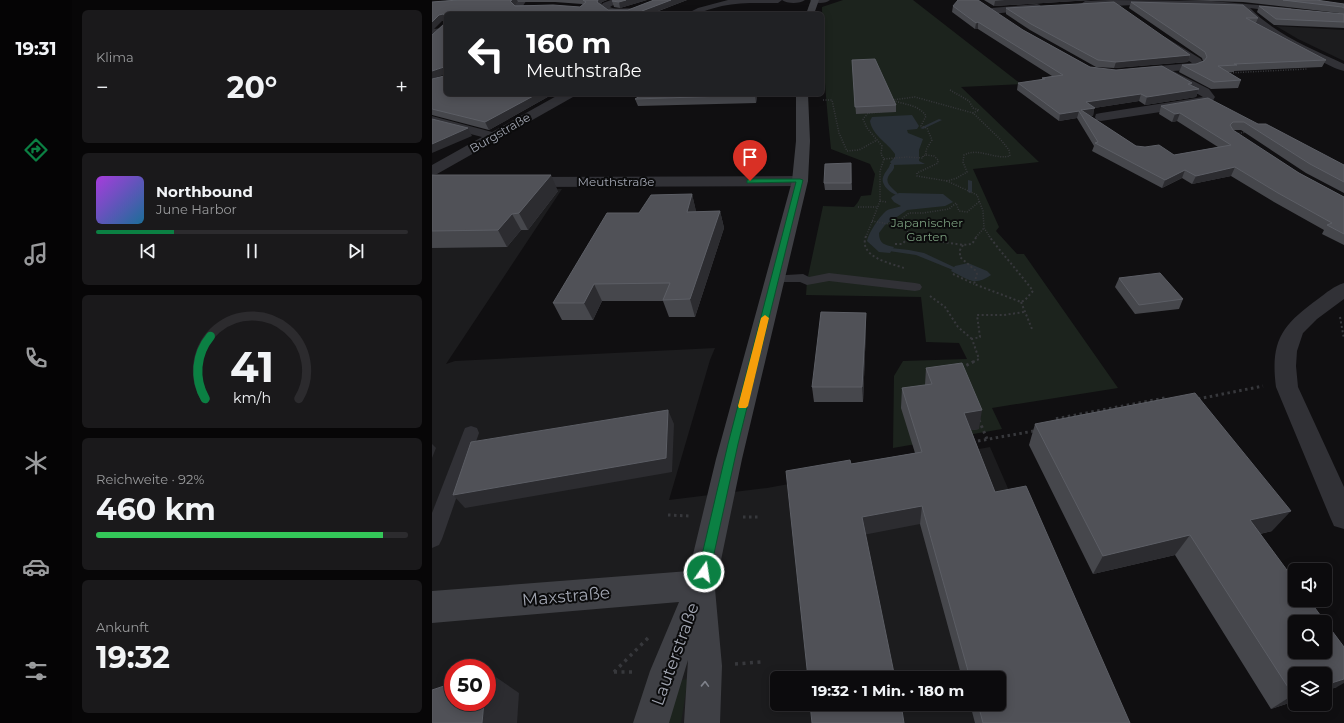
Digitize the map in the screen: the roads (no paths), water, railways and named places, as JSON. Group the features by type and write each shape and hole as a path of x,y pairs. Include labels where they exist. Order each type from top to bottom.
{"main road":[{"path":"801,3 814,0 811,12"},
{"name":"Lauterstraße","path":"651,723 667,671 701,585 729,459 800,180 803,141 802,96"},
{"name":"Lauterstraße","path":"701,585 705,666 702,723"},
{"name":"Maxstraße","path":"432,607 701,585"}],"street":[{"path":"618,0 606,5 604,8 613,12 635,9 627,12"},
{"path":"692,12 701,0"},
{"path":"734,0 778,0"},
{"path":"695,12 710,6 737,0"},
{"path":"786,0 801,3"},
{"path":"814,0 826,0"},
{"path":"1078,4 1170,2 1243,6 1296,11"},
{"path":"1114,3 1129,14"},
{"path":"981,4 1008,21"},
{"path":"992,11 1049,6"},
{"path":"1243,6 1260,23 1285,38 1344,68"},
{"path":"436,35 444,26"},
{"path":"1128,72 1198,64 1197,61 1156,34"},
{"path":"1101,117 1200,102 1208,99 1209,97 1205,92 1162,69"},
{"name":"Burgstraße","path":"435,179 494,136 564,96"},
{"path":"432,120 494,136"},
{"name":"Meuthstraße","path":"512,182 800,180"},
{"path":"1342,300 1294,329 1289,340 1284,364 1287,387 1344,517"}],"lane":[{"path":"775,279 803,278 807,281 829,277 915,288"},
{"path":"432,539 471,433"}],"waterway":[{"path":"922,128 940,120"},
{"path":"892,165 892,168 886,175 885,181 896,194"},
{"path":"970,181 970,192"},
{"path":"891,250 918,253 953,268"}],"park label":[{"name":"Japanischer Garten","path":"927,230"}]}
